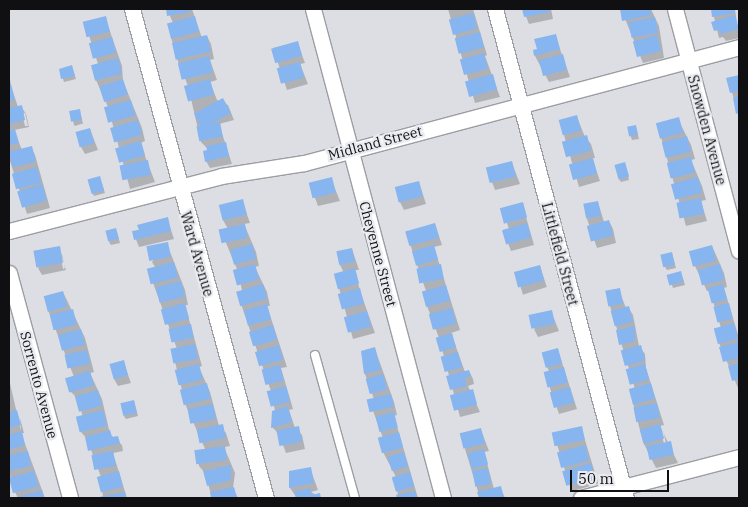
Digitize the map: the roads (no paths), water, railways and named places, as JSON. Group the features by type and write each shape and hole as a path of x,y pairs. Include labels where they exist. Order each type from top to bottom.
{"street":[{"name":"Ward Avenue","path":"132,9 178,188 266,498"},
{"name":"Cheyenne Street","path":"313,9 443,498"},
{"name":"Littlefield Street","path":"495,9 519,105 624,493"},
{"name":"Snowden Avenue","path":"675,9 739,251"},
{"name":"Midland Street","path":"9,231 221,176 304,163 350,149 739,47"},
{"name":"Sorrento Avenue","path":"9,273 70,498"},
{"path":"581,498 624,493 739,457"}],"lane":[{"path":"315,355 355,498"}]}
